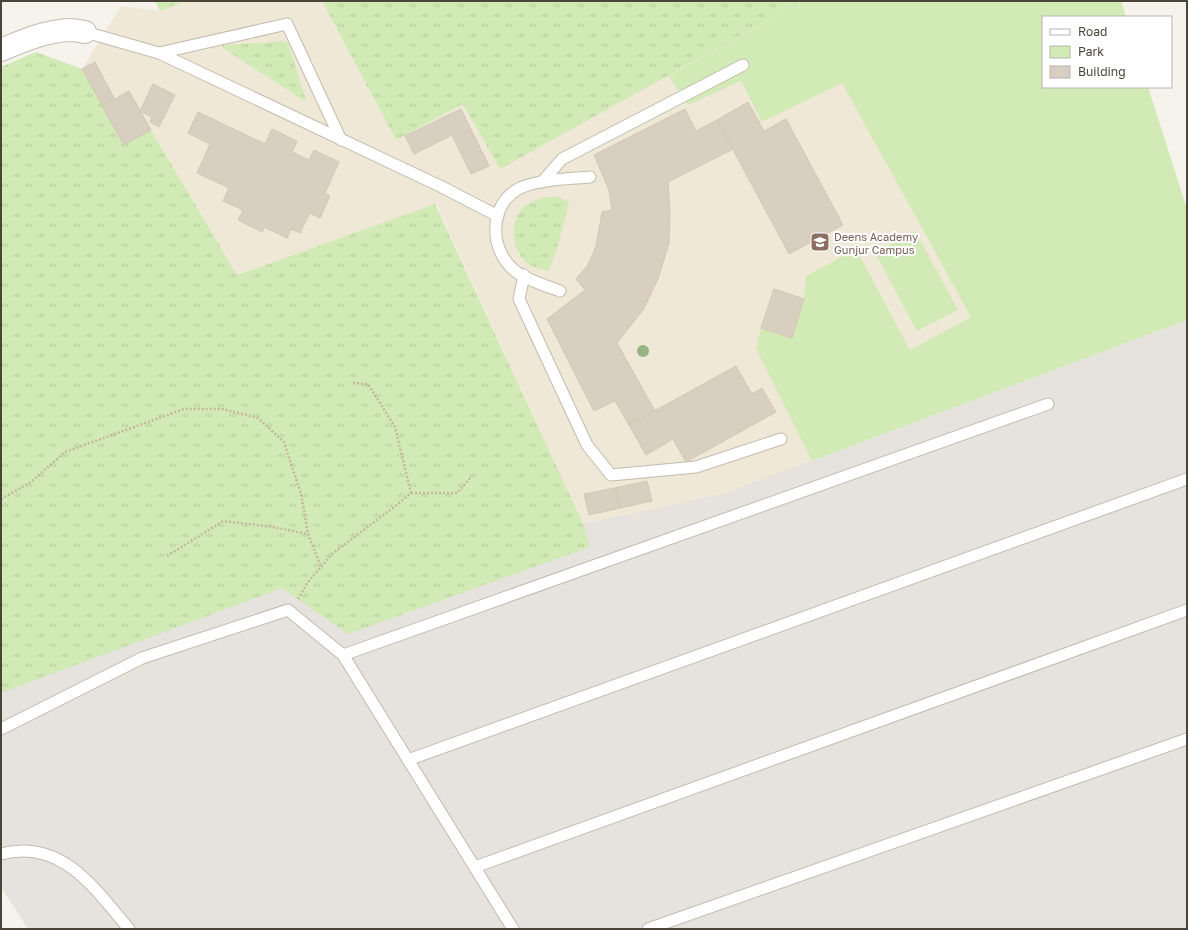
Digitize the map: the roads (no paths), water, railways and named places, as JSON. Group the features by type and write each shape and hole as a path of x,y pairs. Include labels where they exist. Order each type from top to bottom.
{"street":[{"path":"1,50 47,33 69,30 85,32"}],"lane":[{"path":"159,53 287,24 341,140"},
{"path":"85,32 159,53 498,216"},
{"path":"542,182 562,159 743,65"},
{"path":"560,291 516,271 504,260 497,245 495,228 498,216 507,199 519,189 534,183 590,177"},
{"path":"524,275 518,299 587,445 611,475 696,467 781,440"},
{"path":"343,655 1048,404"},
{"path":"408,760 1187,479"},
{"path":"1,729 142,658 288,610 343,655 513,929"},
{"path":"475,867 1187,610"},
{"path":"648,929 1187,739"},
{"path":"1,854 10,852 39,852 65,863 87,880 129,929"}],"place":[{"name":"Deens Academy Gunjur Campus","path":"820,242"}]}
